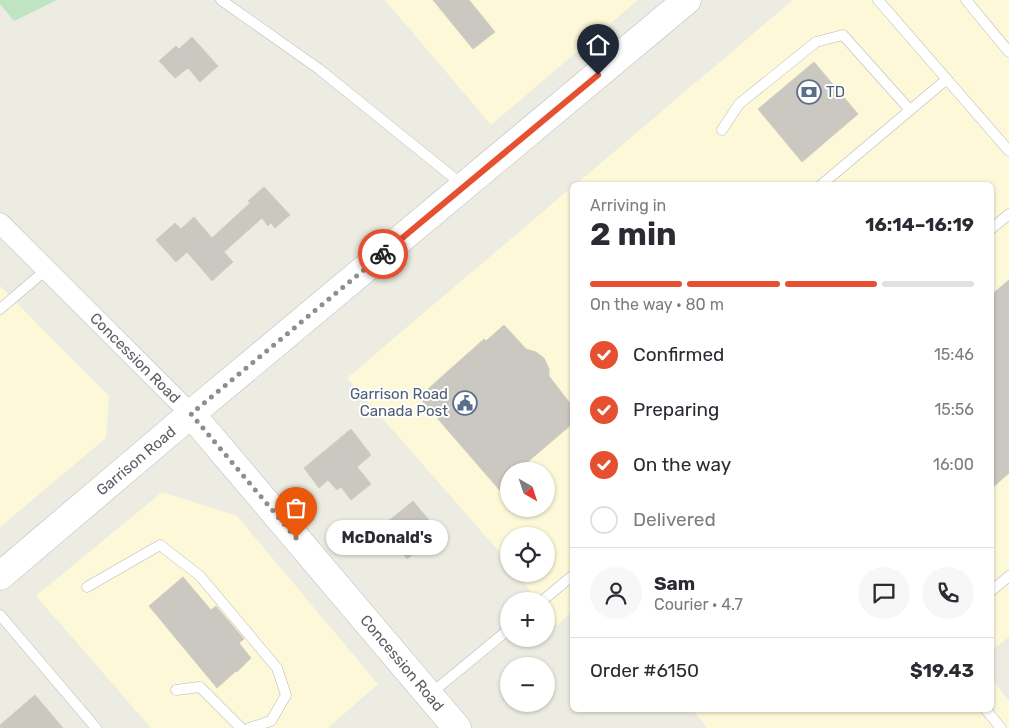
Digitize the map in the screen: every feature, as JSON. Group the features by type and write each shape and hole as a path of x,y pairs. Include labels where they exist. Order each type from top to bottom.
{"main road":[{"name":"Garrison Road","path":"0,576 687,0"},
{"name":"Concession Road","path":"191,414 457,728"}],"street":[{"name":"Concession Road","path":"0,224 191,414"}],"lane":[{"path":"221,0 318,69 465,186"},
{"path":"878,0 1009,151"},
{"path":"966,0 1009,52"},
{"path":"722,130 739,104 816,42 843,35 910,110"},
{"path":"825,182 947,78"},
{"path":"994,226 1009,214"},
{"path":"0,309 46,270"},
{"path":"87,587 160,545 200,576 277,668 286,695 271,721 249,728"},
{"path":"994,588 1009,576"},
{"path":"553,592 570,578"},
{"path":"0,614 96,728"},
{"path":"429,695 500,636"},
{"path":"176,690 200,687 241,728"},
{"path":"988,712 1000,728"}],"shaded area":[{"path":"385,0 638,0 491,125"},
{"path":"793,0 1009,0 1009,637 994,649 994,182 579,182"},
{"path":"570,189 570,613 557,626 555,623 555,592 531,592 523,582 555,582 555,527 500,527 500,553 347,378"},
{"path":"0,286 109,396 106,438 0,527"},
{"path":"162,492 237,516 378,684 328,728 151,728 36,596"},
{"path":"994,682 1009,701 1009,728 707,728 695,712 994,712"}],"green space":[{"path":"0,0 57,0 14,21 0,4"}],"building":[{"path":"433,0 469,0 495,32 473,49"},
{"path":"192,37 218,66 200,82 188,68 175,78 159,61 176,46 179,49"},
{"name":"TD","path":"814,62 858,114 802,162 758,109"},
{"path":"264,187 290,215 275,228 271,223 268,226 262,218 224,252 233,262 212,281 187,252 176,262 156,240 175,223 181,229 194,217 212,238 250,203 248,201"},
{"path":"1009,280 1009,473 994,486 994,292"},
{"path":"504,325 526,349 536,352 544,358 549,369 549,376 570,403 570,426 528,462 500,462 500,491 419,397 484,339 486,341"},
{"path":"351,429 371,455 357,467 371,484 351,500 341,487 337,490 328,480 319,488 304,468"},
{"path":"413,501 439,532 407,559 381,527"},
{"path":"183,577 211,610 216,606 244,639 239,643 251,658 217,688 149,606"},
{"path":"35,695 63,728 0,728 0,725"}],"way so far":[{"path":"296,538 191,414 383,254"}],"place":[{"name":"TD","path":"809,92"},
{"name":"Garrison Road Canada Post","path":"465,403"},
{"name":"McDonald's","path":"296,538"}],"route":[{"path":"383,254 598,75"}]}
